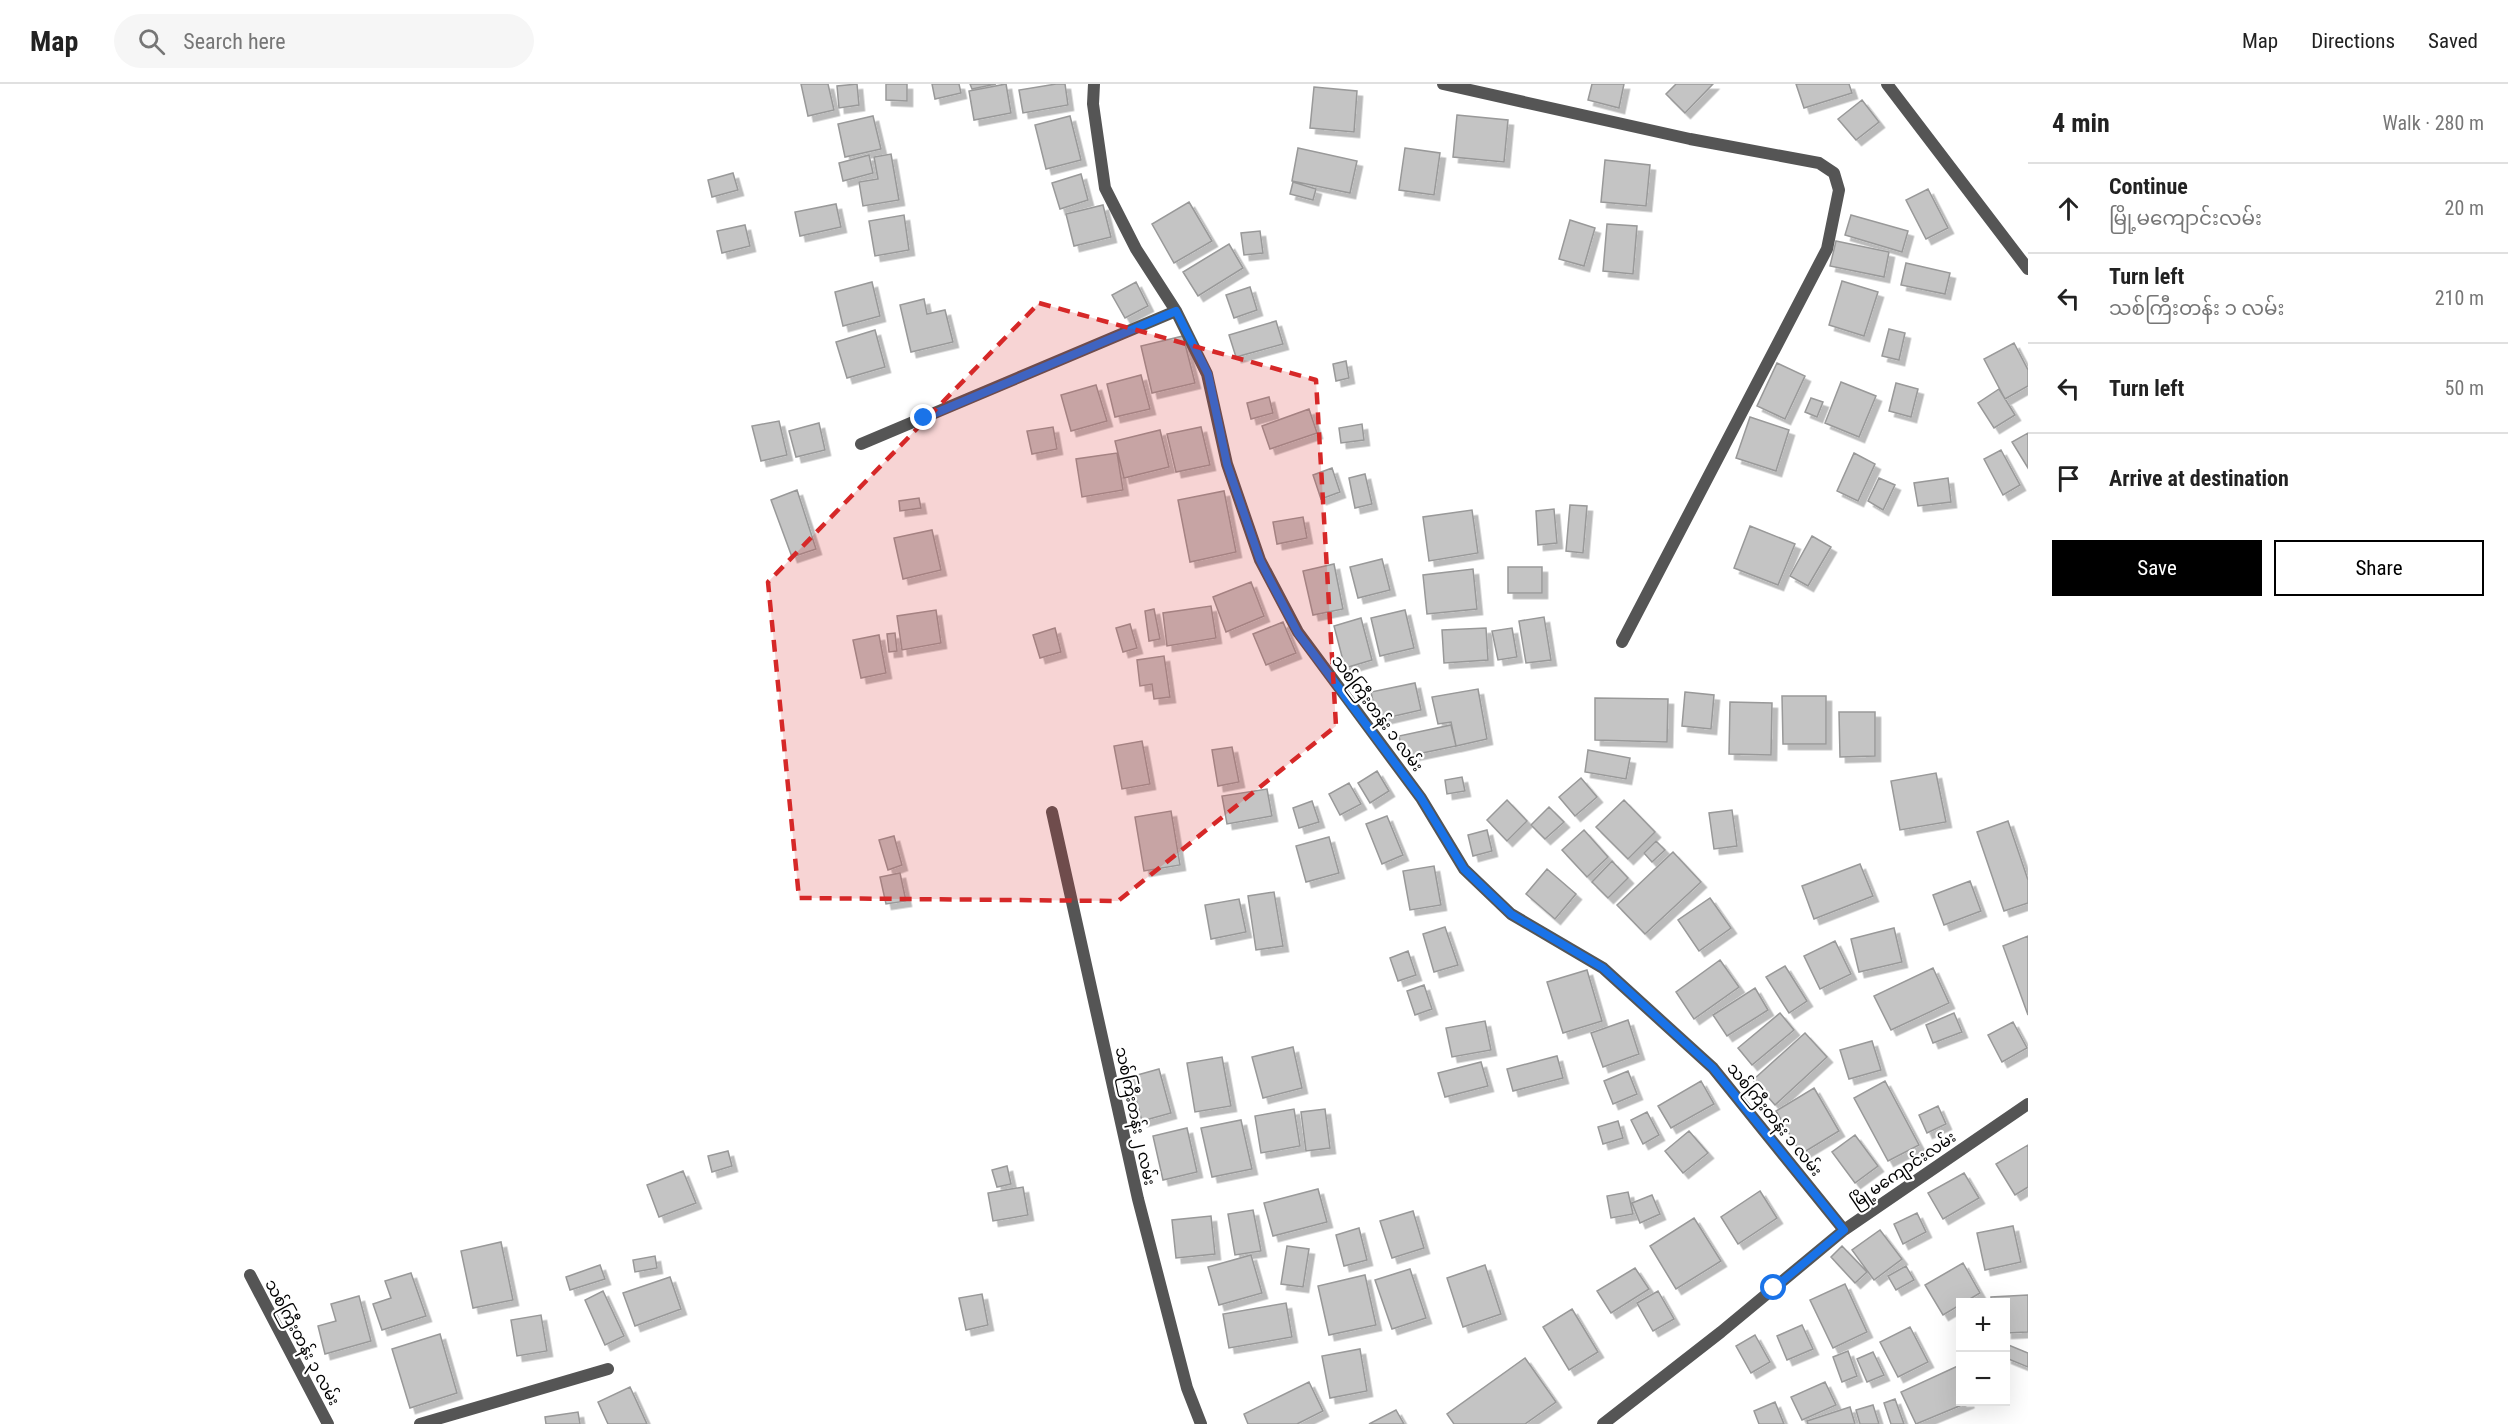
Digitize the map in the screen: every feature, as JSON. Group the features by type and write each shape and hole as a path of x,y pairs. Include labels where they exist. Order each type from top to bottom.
{"street":[{"name":"သစ်ကြီးတန်း ၁ လမ်း","path":"1094,84 1093,104 1105,188 1136,249 1176,311 1208,374 1227,464 1260,560 1298,633 1421,798 1464,869 1511,914 1603,968 1713,1068 1844,1230"},
{"path":"1443,84 1690,139 1819,163 1834,173 1839,190 1827,249 1622,642"},
{"path":"1887,84 2028,269"},
{"path":"861,444 1176,311"},
{"name":"သစ်ကြီးတန်း ၂ လမ်း","path":"1052,812 1137,1199 1188,1388 1201,1424"},
{"name":"မြို့မကျောင်းလမ်း","path":"1603,1424 1721,1332 1844,1230 2028,1104"},
{"name":"သစ်ကြီးတန်း ၃ လမ်း","path":"250,1275 328,1424"},
{"path":"420,1424 608,1369"}],"highlighted area":[{"path":"1039,303 1316,380 1336,726 1118,901 799,898 768,582"}],"building":[{"path":"801,84 828,84 834,110 808,116"},
{"path":"857,84 859,105 839,108 837,86"},
{"path":"886,84 907,84 907,101 886,100"},
{"path":"932,84 959,84 961,93 935,99"},
{"path":"970,84 996,84 972,89"},
{"path":"1006,84 1011,113 974,120 969,91"},
{"path":"1065,84 1068,105 1023,113 1019,90"},
{"path":"1592,84 1624,84 1619,108 1588,100"},
{"path":"1676,84 1713,84 1685,113 1666,94"},
{"path":"1796,84 1849,84 1852,93 1804,108"},
{"path":"1314,87 1357,91 1354,132 1310,128"},
{"path":"1862,100 1879,122 1856,140 1838,119"},
{"path":"1457,115 1508,120 1504,162 1453,157"},
{"path":"873,116 881,149 845,157 838,124"},
{"path":"1070,116 1081,160 1046,169 1035,125"},
{"path":"1298,148 1357,161 1350,193 1292,181"},
{"path":"1405,148 1440,153 1434,195 1399,190"},
{"path":"891,154 899,200 863,206 859,182 878,179 874,157"},
{"path":"869,155 873,173 843,181 839,163"},
{"path":"1605,160 1650,165 1646,206 1601,202"},
{"path":"733,173 738,190 712,197 708,180"},
{"path":"1081,174 1088,200 1060,209 1052,183"},
{"path":"1293,182 1316,189 1313,200 1290,194"},
{"path":"1928,189 1948,228 1926,239 1906,200"},
{"path":"1189,202 1212,241 1174,263 1152,224"},
{"path":"836,204 841,227 800,236 795,212"},
{"path":"1103,205 1111,237 1074,246 1066,214"},
{"path":"904,215 909,250 875,256 869,221"},
{"path":"1851,215 1908,231 1902,252 1845,235"},
{"path":"1570,220 1595,228 1584,266 1559,259"},
{"path":"1607,224 1637,226 1633,274 1603,271"},
{"path":"745,225 750,246 722,253 717,231"},
{"path":"1260,231 1263,253 1244,255 1241,233"},
{"path":"1836,241 1889,252 1884,277 1830,266"},
{"path":"1229,244 1243,268 1198,296 1183,272"},
{"path":"1906,263 1950,273 1945,294 1901,285"},
{"path":"1842,281 1878,292 1864,336 1829,325"},
{"path":"872,282 880,316 843,326 835,292"},
{"path":"1136,282 1148,306 1125,318 1112,295"},
{"path":"1250,287 1257,310 1234,318 1226,295"},
{"path":"924,299 927,314 945,310 953,342 911,352 900,305"},
{"path":"1276,321 1283,344 1236,357 1229,335"},
{"path":"1889,329 1905,333 1899,360 1882,356"},
{"path":"875,330 885,367 847,378 836,342"},
{"path":"1183,336 1195,383 1152,393 1141,346"},
{"path":"2014,343 2028,370 2028,386 2005,399 1984,359"},
{"path":"1346,361 1349,378 1336,381 1333,364"},
{"path":"1777,363 1805,376 1785,419 1757,406"},
{"path":"1141,375 1150,409 1115,417 1107,384"},
{"path":"1841,382 1876,396 1859,437 1825,423"},
{"path":"1896,383 1918,389 1911,417 1889,411"},
{"path":"1096,385 1107,421 1071,431 1061,395"},
{"path":"1999,389 2015,415 1994,428 1978,403"},
{"path":"1269,397 1273,413 1251,419 1247,403"},
{"path":"1811,398 1823,402 1817,417 1805,412"},
{"path":"1309,409 1317,433 1270,449 1262,426"},
{"path":"1750,417 1789,430 1776,471 1736,458"},
{"path":"779,421 787,455 761,461 752,426"},
{"path":"819,423 825,450 796,457 789,431"},
{"path":"1362,424 1364,440 1341,443 1339,428"},
{"path":"1053,427 1057,449 1032,454 1027,431"},
{"path":"1201,427 1210,465 1176,472 1167,434"},
{"path":"1160,430 1169,467 1124,478 1115,441"},
{"path":"2028,433 2028,468 2012,442"},
{"path":"2001,450 2020,485 2003,495 1984,459"},
{"path":"1117,453 1123,490 1082,497 1076,459"},
{"path":"1854,453 1875,464 1858,501 1837,491"},
{"path":"1332,468 1340,492 1321,499 1313,475"},
{"path":"1365,474 1372,504 1355,508 1349,478"},
{"path":"1879,478 1895,485 1883,510 1868,501"},
{"path":"1948,478 1951,502 1918,506 1914,483"},
{"path":"797,490 816,549 792,557 771,500"},
{"path":"1224,491 1236,552 1190,562 1178,500"},
{"path":"919,498 921,508 900,511 899,501"},
{"path":"1570,505 1587,506 1583,553 1566,551"},
{"path":"1554,509 1557,543 1538,545 1536,511"},
{"path":"1472,510 1478,553 1429,561 1423,517"},
{"path":"1303,517 1307,538 1277,544 1273,522"},
{"path":"1750,526 1795,544 1778,585 1734,568"},
{"path":"932,530 941,570 903,579 894,538"},
{"path":"1812,536 1831,547 1808,586 1790,576"},
{"path":"1382,559 1390,590 1358,598 1350,567"},
{"path":"1334,564 1343,609 1313,615 1303,571"},
{"path":"1508,567 1542,567 1542,593 1508,593"},
{"path":"1473,569 1477,609 1427,614 1423,575"},
{"path":"1251,582 1264,616 1226,632 1213,597"},
{"path":"1211,606 1216,638 1167,646 1163,613"},
{"path":"1154,609 1160,639 1149,641 1145,611"},
{"path":"936,610 941,643 902,650 897,616"},
{"path":"1405,610 1414,648 1380,656 1371,618"},
{"path":"1544,617 1551,660 1526,663 1519,621"},
{"path":"1361,618 1372,660 1345,668 1334,626"},
{"path":"1283,622 1296,653 1266,665 1253,634"},
{"path":"1130,624 1137,648 1123,652 1116,628"},
{"path":"1055,628 1061,652 1040,658 1033,635"},
{"path":"1486,628 1488,660 1444,663 1442,630"},
{"path":"1512,628 1517,657 1498,660 1492,631"},
{"path":"895,633 897,651 889,652 887,634"},
{"path":"879,635 886,673 861,678 853,640"},
{"path":"1164,656 1170,697 1154,699 1152,684 1140,686 1137,660"},
{"path":"1415,683 1421,710 1377,720 1371,692"},
{"path":"1478,689 1487,739 1456,746 1451,722 1438,724 1432,697"},
{"path":"1685,692 1714,695 1711,729 1682,726"},
{"path":"1782,696 1826,696 1826,744 1783,744"},
{"path":"1595,698 1668,699 1667,742 1595,740"},
{"path":"1730,702 1772,703 1771,755 1729,754"},
{"path":"1839,712 1875,712 1875,756 1840,757"},
{"path":"1451,725 1456,746 1403,757 1399,736"},
{"path":"1142,741 1150,784 1122,789 1114,746"},
{"path":"1232,747 1239,782 1218,786 1212,750"},
{"path":"1588,750 1630,758 1626,779 1585,772"},
{"path":"1377,771 1389,791 1370,803 1358,783"},
{"path":"1936,773 1946,822 1900,830 1891,781"},
{"path":"1462,777 1465,791 1447,794 1445,780"},
{"path":"1581,778 1597,797 1575,816 1559,797"},
{"path":"1349,783 1361,804 1340,815 1329,794"},
{"path":"1267,789 1272,816 1227,824 1222,796"},
{"path":"1507,800 1527,821 1507,841 1487,820"},
{"path":"1624,800 1655,832 1628,859 1596,827"},
{"path":"1312,801 1319,822 1299,828 1293,808"},
{"path":"1549,807 1564,822 1545,839 1531,825"},
{"path":"1732,810 1737,846 1714,849 1709,813"},
{"path":"1171,811 1180,865 1144,871 1135,817"},
{"path":"1387,816 1403,855 1382,864 1366,824"},
{"path":"2008,821 2028,880 2028,903 2004,911 1977,832"},
{"path":"1487,830 1492,851 1473,856 1468,835"},
{"path":"1584,830 1608,857 1587,877 1562,850"},
{"path":"894,836 902,865 888,870 879,840"},
{"path":"1329,837 1339,873 1306,882 1296,846"},
{"path":"1656,841 1665,850 1652,862 1644,853"},
{"path":"1673,852 1701,882 1645,934 1617,905"},
{"path":"1612,861 1628,878 1608,898 1592,882"},
{"path":"1860,864 1873,896 1814,919 1802,886"},
{"path":"1434,866 1441,905 1410,910 1403,871"},
{"path":"1547,869 1576,894 1555,919 1526,894"},
{"path":"900,873 906,901 886,904 880,877"},
{"path":"1970,881 1981,911 1944,925 1933,895"},
{"path":"1274,892 1283,946 1256,950 1248,896"},
{"path":"1710,898 1731,928 1699,951 1678,920"},
{"path":"1239,899 1246,932 1211,939 1205,905"},
{"path":"1445,927 1458,965 1434,972 1423,934"},
{"path":"1894,928 1902,962 1859,972 1851,939"},
{"path":"2028,936 2028,1015 2003,946"},
{"path":"1835,941 1851,974 1820,989 1804,956"},
{"path":"1408,951 1416,975 1398,981 1390,958"},
{"path":"1720,960 1739,987 1694,1019 1676,992"},
{"path":"1785,966 1807,1001 1789,1013 1766,977"},
{"path":"1933,968 1949,1003 1891,1030 1874,996"},
{"path":"1587,970 1602,1021 1563,1033 1547,982"},
{"path":"1424,985 1432,1009 1415,1015 1407,991"},
{"path":"1755,988 1768,1010 1727,1036 1713,1015"},
{"path":"1780,1013 1794,1030 1752,1065 1738,1048"},
{"path":"1954,1013 1962,1032 1933,1043 1926,1025"},
{"path":"1628,1020 1639,1054 1603,1067 1591,1033"},
{"path":"1485,1021 1491,1050 1452,1057 1446,1028"},
{"path":"2013,1022 2027,1048 2002,1062 1988,1035"},
{"path":"1805,1033 1827,1057 1775,1105 1753,1080"},
{"path":"1872,1041 1881,1070 1849,1079 1840,1050"},
{"path":"1293,1047 1302,1088 1263,1098 1252,1057"},
{"path":"1557,1056 1563,1078 1513,1091 1507,1069"},
{"path":"1222,1057 1231,1106 1195,1112 1187,1063"},
{"path":"1481,1062 1488,1086 1445,1097 1438,1073"},
{"path":"1159,1069 1171,1113 1142,1121 1130,1077"},
{"path":"1628,1071 1637,1094 1613,1104 1604,1081"},
{"path":"1701,1081 1714,1104 1671,1128 1658,1106"},
{"path":"1885,1081 1919,1145 1888,1161 1854,1098"},
{"path":"1814,1088 1839,1131 1801,1154 1776,1111"},
{"path":"1938,1106 1946,1124 1927,1133 1919,1115"},
{"path":"1294,1109 1300,1146 1261,1153 1255,1116"},
{"path":"1325,1109 1330,1148 1306,1151 1301,1112"},
{"path":"1647,1112 1659,1135 1643,1144 1631,1120"},
{"path":"1241,1120 1252,1169 1212,1177 1201,1128"},
{"path":"1618,1121 1623,1138 1603,1144 1598,1127"},
{"path":"1187,1128 1197,1172 1163,1180 1153,1136"},
{"path":"1689,1131 1708,1153 1683,1173 1665,1151"},
{"path":"1855,1135 1878,1166 1855,1183 1832,1152"},
{"path":"2028,1145 2028,1187 2015,1195 1996,1164"},
{"path":"728,1151 732,1166 712,1172 708,1156"},
{"path":"1007,1166 1011,1184 997,1187 992,1170"},
{"path":"683,1171 696,1203 659,1217 647,1185"},
{"path":"1964,1173 1979,1198 1943,1219 1928,1193"},
{"path":"1023,1187 1028,1215 993,1221 988,1193"},
{"path":"1318,1189 1327,1222 1273,1236 1264,1203"},
{"path":"1760,1191 1777,1218 1738,1244 1721,1217"},
{"path":"1628,1192 1633,1214 1611,1218 1607,1196"},
{"path":"1652,1195 1660,1214 1640,1223 1632,1203"},
{"path":"1253,1210 1261,1251 1235,1255 1228,1214"},
{"path":"1413,1211 1424,1248 1392,1258 1380,1221"},
{"path":"1917,1213 1926,1232 1903,1244 1894,1224"},
{"path":"1211,1216 1215,1254 1176,1258 1172,1220"},
{"path":"1694,1218 1721,1261 1676,1289 1650,1246"},
{"path":"2013,1226 2021,1262 1985,1270 1977,1233"},
{"path":"1359,1228 1367,1260 1344,1266 1336,1235"},
{"path":"1880,1230 1902,1259 1874,1280 1852,1250"},
{"path":"501,1242 513,1300 473,1308 461,1251"},
{"path":"1287,1246 1309,1249 1303,1287 1281,1284"},
{"path":"1842,1246 1867,1272 1855,1283 1831,1257"},
{"path":"1251,1255 1262,1293 1219,1305 1208,1267"},
{"path":"655,1256 657,1268 635,1272 633,1260"},
{"path":"1963,1263 1980,1293 1972,1298 1956,1298 1956,1307 1943,1315 1925,1285"},
{"path":"600,1265 605,1279 570,1290 566,1277"},
{"path":"1485,1265 1501,1314 1463,1327 1447,1278"},
{"path":"1906,1266 1914,1280 1896,1290 1888,1276"},
{"path":"1635,1268 1649,1289 1611,1313 1597,1291"},
{"path":"1410,1269 1426,1318 1392,1329 1375,1280"},
{"path":"411,1273 426,1316 382,1330 373,1304 391,1298 385,1281"},
{"path":"1365,1275 1376,1325 1329,1335 1318,1286"},
{"path":"670,1277 681,1309 635,1326 623,1293"},
{"path":"1845,1284 1867,1332 1833,1348 1810,1300"},
{"path":"603,1291 624,1336 605,1345 585,1300"},
{"path":"1658,1291 1674,1319 1653,1331 1637,1303"},
{"path":"982,1294 988,1325 966,1330 959,1298"},
{"path":"2028,1295 2028,1332 2010,1333 2010,1298 1991,1297"},
{"path":"359,1296 371,1341 325,1354 318,1326 336,1321 331,1304"},
{"path":"1286,1303 1292,1337 1229,1348 1223,1314"},
{"path":"1572,1309 1598,1352 1569,1370 1543,1327"},
{"path":"541,1315 547,1351 517,1356 511,1320"},
{"path":"1802,1325 1813,1349 1787,1360 1777,1336"},
{"path":"1910,1327 1928,1362 1898,1377 1880,1342"},
{"path":"440,1334 457,1393 410,1408 392,1349"},
{"path":"1755,1335 1770,1362 1751,1373 1736,1346"},
{"path":"2010,1346 2028,1353 2028,1367 2010,1360"},
{"path":"1360,1349 1367,1391 1330,1398 1322,1356"},
{"path":"1848,1351 1857,1376 1842,1382 1833,1357"},
{"path":"1873,1352 1884,1375 1867,1382 1857,1359"},
{"path":"1525,1358 1556,1402 1525,1424 1454,1424 1447,1414"},
{"path":"1956,1367 1956,1406 1959,1406 1916,1424 1901,1392"},
{"path":"1309,1382 1323,1411 1297,1424 1248,1424 1244,1414"},
{"path":"1825,1382 1836,1405 1802,1420 1791,1397"},
{"path":"630,1387 647,1424 608,1424 598,1402"},
{"path":"1895,1399 1904,1424 1891,1424 1884,1403"},
{"path":"1775,1402 1784,1424 1759,1424 1754,1411"},
{"path":"1873,1405 1879,1424 1860,1424 1856,1410"},
{"path":"1850,1407 1855,1424 1808,1424 1807,1421"},
{"path":"1396,1410 1404,1424 1369,1424"},
{"path":"578,1412 580,1424 546,1424 545,1417"}],"route":[{"path":"924,418 1176,311 1208,374 1227,464 1260,560 1269,578 1298,633 1421,798 1464,869 1511,914 1603,968 1713,1068 1844,1230 1774,1288"}]}
